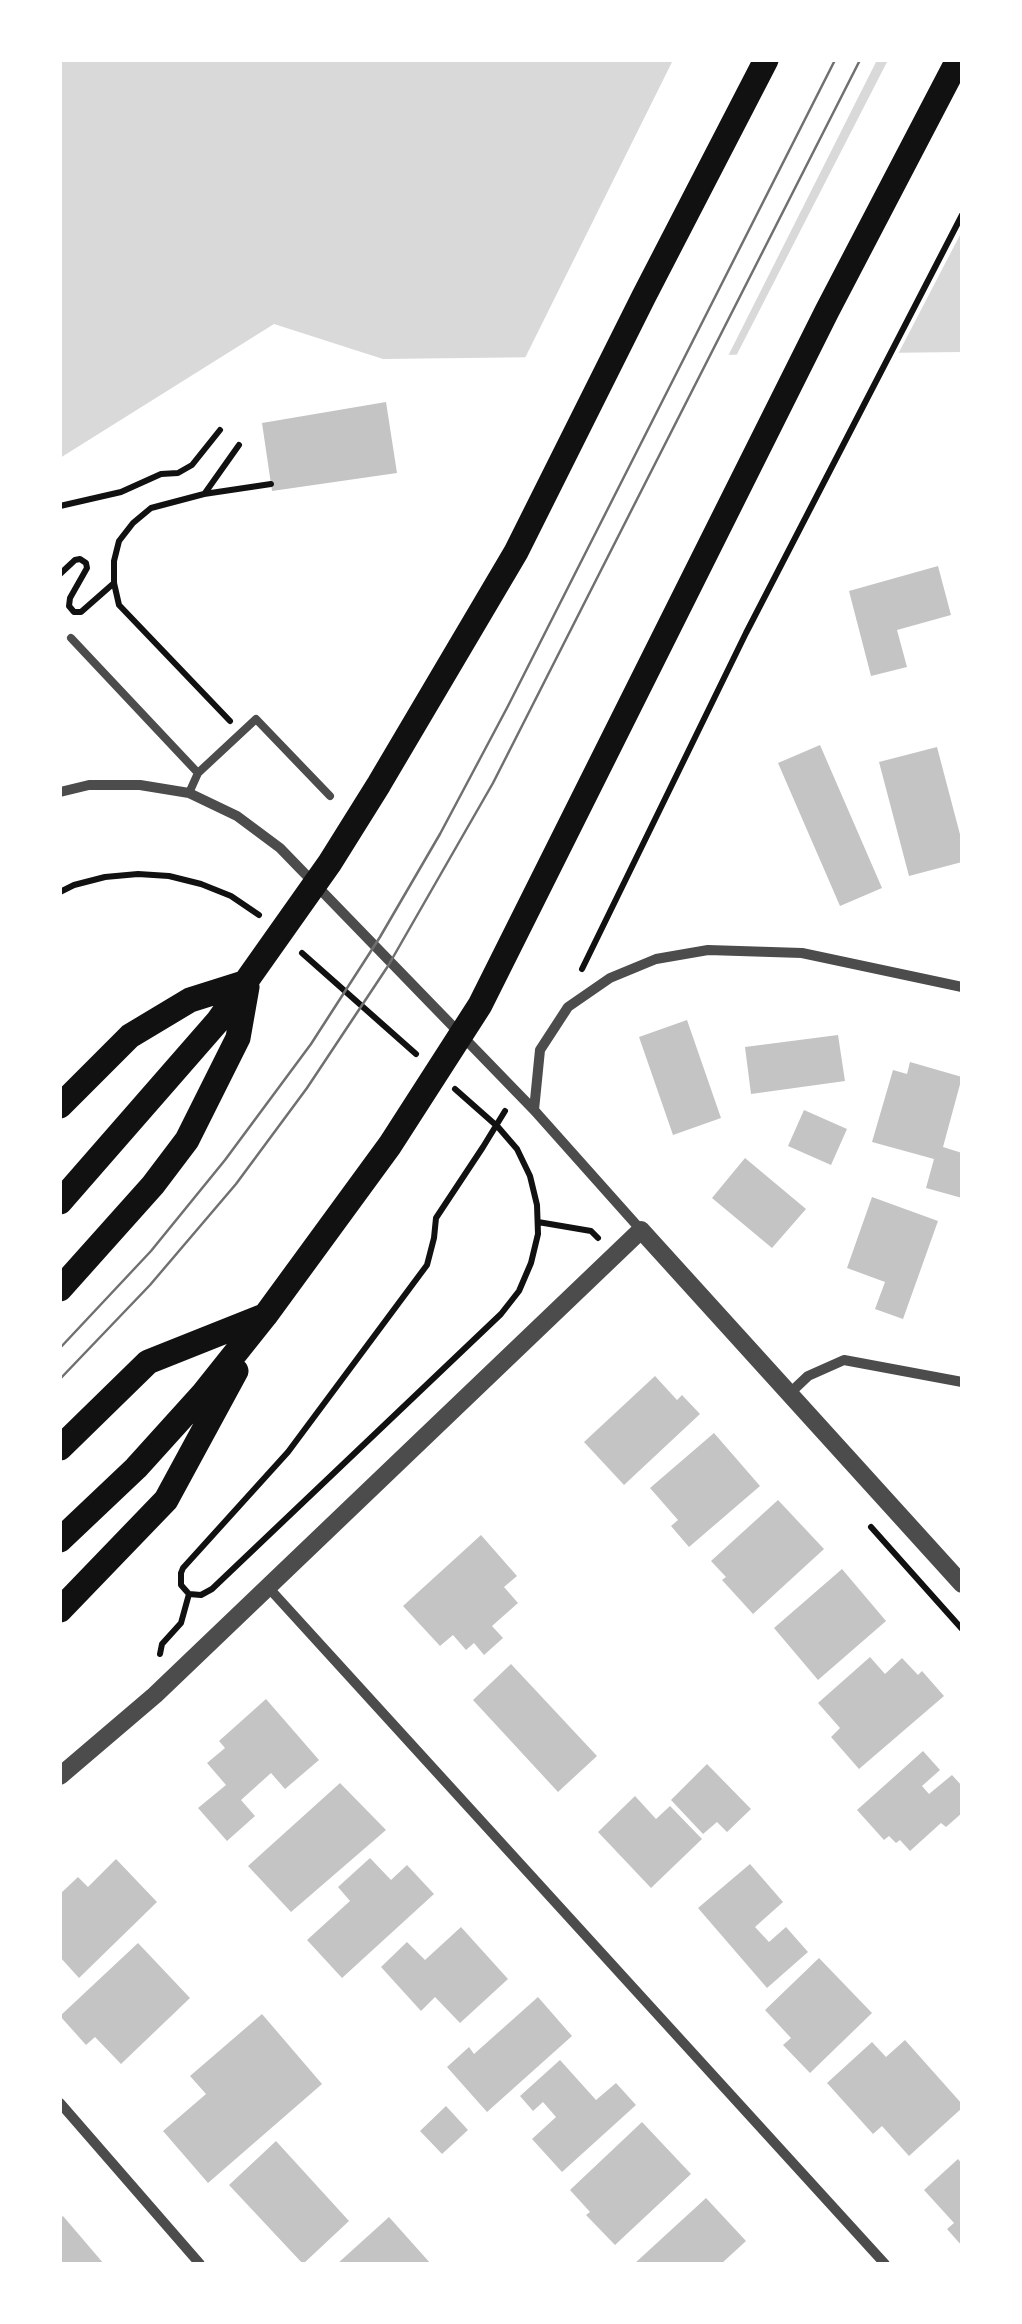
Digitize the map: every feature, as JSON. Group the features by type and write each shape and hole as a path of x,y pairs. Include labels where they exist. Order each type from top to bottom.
{"highway":[{"path":"60,1289 153,1185 187,1140 248,982 329,864 487,604 766,60"},
{"path":"60,1540 136,1468 266,1316 390,1145 480,1005 827,311 958,60"},
{"path":"60,1106 130,1036 190,1000 248,982"},
{"path":"60,1202 228,1029"},
{"path":"60,1448 148,1362 266,1316"},
{"path":"60,1610 166,1500 266,1316"}],"street":[{"path":"60,792 89,785 140,785 189,793 237,816 280,848 534,1110 962,1584"},
{"path":"534,1110 540,1050 568,1008 610,978 656,959 708,950 802,952 962,987"},
{"path":"60,1776 155,1694 641,1230"},
{"path":"790,1393 808,1376 844,1360 962,1382"},
{"path":"267,1586 885,2264"},
{"path":"60,2103 200,2264"}],"lane":[{"path":"71,638 198,772"},
{"path":"189,793 198,772 256,719 330,796"}],"path":[{"path":"580,974 746,633 962,215"},
{"path":"60,506 121,492 161,474 178,474 192,465 220,430"},
{"path":"204,494 239,445"},
{"path":"241,732 120,604 114,583 114,560 119,542 133,522 151,508 204,494 271,484"},
{"path":"60,574 75,560 86,562 87,568 70,598 69,606 74,612 81,612 114,583"},
{"path":"498,1126 530,1176 537,1204 538,1234 532,1264 519,1291 501,1314 212,1589 201,1595 190,1594 181,1585 183,1568 288,1452 427,1265 436,1218 512,1101"},
{"path":"538,1222 591,1232"}],"shaded area":[{"path":"60,60 962,60 962,352 383,359 274,324 60,458"}],"pier":[{"path":"673,60 877,60 726,360 523,362"},
{"path":"888,60 962,60 962,231 896,358 734,360"}],"building":[{"path":"386,402 397,473 272,491 262,423"},
{"path":"938,566 951,615 897,630 907,667 871,676 849,591"},
{"path":"820,745 882,888 840,906 778,763"},
{"path":"937,747 962,842 962,862 909,876 879,762"},
{"path":"687,1020 721,1118 673,1135 639,1037"},
{"path":"838,1035 845,1081 751,1094 745,1047"},
{"path":"910,1062 962,1077 943,1147 962,1153 962,1198 926,1188 934,1159 872,1142 893,1070 907,1074"},
{"path":"804,1110 847,1129 831,1165 788,1146"},
{"path":"745,1158 806,1209 772,1248 712,1198"},
{"path":"872,1197 938,1221 903,1319 875,1309 885,1282 847,1268"},
{"path":"655,1376 677,1400 682,1395 700,1414 624,1485 584,1442"},
{"path":"714,1433 760,1486 689,1547 671,1526 678,1520 650,1488"},
{"path":"778,1500 824,1549 753,1614 722,1580 726,1577 711,1561"},
{"path":"481,1535 517,1576 504,1587 518,1603 492,1626 503,1638 484,1655 474,1643 466,1650 453,1635 440,1646 403,1606"},
{"path":"842,1569 886,1621 818,1680 774,1628"},
{"path":"870,1657 885,1674 902,1658 918,1675 922,1671 944,1696 859,1769 831,1737 840,1728 818,1703"},
{"path":"511,1664 597,1756 558,1792 473,1700"},
{"path":"266,1699 319,1760 285,1789 271,1773 241,1800 255,1816 227,1841 198,1808 226,1785 207,1763 225,1748 219,1741"},
{"path":"923,1751 940,1770 922,1786 929,1794 952,1775 962,1786 962,1813 946,1827 941,1823 910,1851 900,1840 896,1843 889,1836 884,1840 857,1810"},
{"path":"707,1764 751,1809 727,1832 717,1822 703,1834 671,1800"},
{"path":"340,1783 386,1830 291,1912 248,1866"},
{"path":"635,1796 656,1819 670,1806 702,1839 651,1888 598,1832"},
{"path":"370,1858 391,1880 407,1865 434,1894 342,1978 307,1940 350,1901 338,1887"},
{"path":"116,1859 157,1902 79,1978 60,1957 60,1894 78,1877 88,1887"},
{"path":"750,1864 783,1902 755,1927 769,1942 786,1927 808,1952 767,1988 698,1908"},
{"path":"461,1927 508,1979 460,2023 435,1997 421,2011 381,1967 407,1942 425,1960"},
{"path":"138,1943 190,1998 121,2064 95,2037 86,2045 60,2016"},
{"path":"819,1958 872,2013 810,2073 783,2045 791,2038 765,2010"},
{"path":"538,1997 572,2036 487,2112 447,2067 469,2047 474,2054"},
{"path":"262,2014 322,2084 208,2183 163,2131 206,2094 190,2076"},
{"path":"905,2040 962,2104 909,2156 882,2126 873,2134 827,2083 872,2042 886,2057"},
{"path":"560,2060 596,2100 616,2083 636,2105 562,2172 532,2139 556,2117 543,2102 533,2111 520,2096"},
{"path":"446,2106 468,2130 442,2154 420,2131"},
{"path":"642,2122 691,2174 615,2245 586,2215 590,2212 570,2190"},
{"path":"276,2141 349,2221 303,2264 229,2185"},
{"path":"958,2159 962,2164 962,2246 947,2229 954,2223 924,2190"},
{"path":"706,2198 746,2241 721,2264 634,2264"},
{"path":"63,2216 104,2264 60,2264"},
{"path":"389,2217 431,2264 337,2264"}],"tram line":[{"path":"60,1348 151,1251 225,1160 311,1044 380,937 508,706 835,60"},
{"path":"60,1379 150,1285 236,1184 307,1088 388,966 493,783 860,60"}]}
